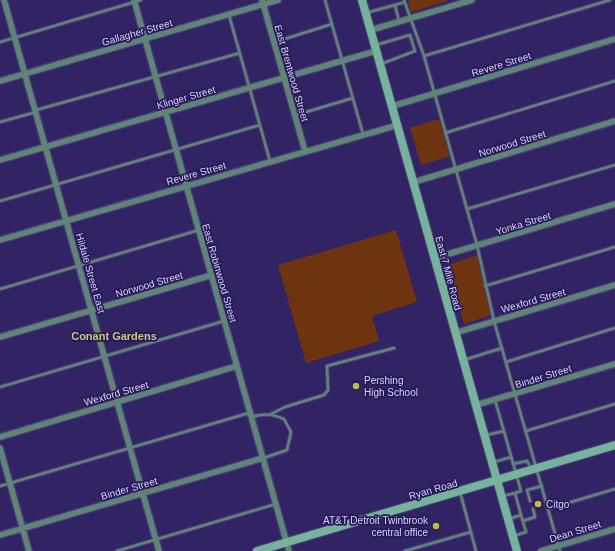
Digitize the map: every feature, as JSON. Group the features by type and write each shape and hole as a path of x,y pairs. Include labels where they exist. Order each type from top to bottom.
{"street":[{"name":"Gallagher Street","path":"0,81 229,14 262,2 278,0"},
{"name":"East 7 Mile Road","path":"362,0 517,551"},
{"path":"371,30 472,0"},
{"name":"East Robinwood Street","path":"137,1 145,39 289,551"},
{"name":"Hildale Street East","path":"4,2 159,551"},
{"name":"East Brentwood Street","path":"262,2 305,151"},
{"name":"Revere Street","path":"393,106 615,39"},
{"name":"Klinger Street","path":"0,160 342,61 376,48"},
{"name":"Norwood Street","path":"414,182 615,121"},
{"name":"Revere Street","path":"0,240 398,125"},
{"name":"Yonka Street","path":"435,258 615,204"},
{"name":"Norwood Street","path":"0,337 212,275"},
{"name":"Wexford Street","path":"456,333 615,285"},
{"name":"Binder Street","path":"476,406 615,364"},
{"name":"Wexford Street","path":"0,436 237,366"},
{"name":"Ryan Road","path":"257,551 615,445"},
{"path":"0,448 29,551"},
{"name":"Binder Street","path":"0,535 263,458"},
{"name":"Dean Street","path":"541,551 559,548 615,529"}],"lane":[{"path":"325,0 363,135"},
{"path":"404,0 424,56 467,208 485,286 526,431 534,469"},
{"path":"424,56 610,0"},
{"path":"0,42 137,1"},
{"path":"366,13 402,3"},
{"path":"395,5 399,22"},
{"path":"229,14 270,161"},
{"path":"274,42 332,24"},
{"path":"376,48 410,34 415,52 380,64"},
{"path":"0,122 240,53"},
{"path":"445,133 615,82"},
{"path":"295,115 353,98"},
{"path":"0,201 260,125"},
{"path":"467,208 615,165"},
{"path":"0,289 199,230"},
{"path":"485,286 615,247"},
{"path":"0,387 105,357 224,320"},
{"path":"506,362 615,328"},
{"path":"0,486 251,415 271,414 285,407 324,395 328,390 327,366 394,348"},
{"path":"463,360 502,348"},
{"path":"495,400 521,491"},
{"path":"526,431 615,404"},
{"path":"263,458 287,450 291,432 284,419 271,414"},
{"path":"485,436 504,431"},
{"path":"492,462 511,457"},
{"path":"513,464 528,461 534,469 542,486 559,548"},
{"path":"502,497 542,486"},
{"path":"548,509 615,489"},
{"path":"527,490 530,501"},
{"path":"460,491 476,551"},
{"path":"513,536 526,532 521,515 521,509 515,493"},
{"path":"117,551 276,504"},
{"path":"523,521 535,517 533,509"},
{"path":"508,519 521,515"},
{"path":"405,551 471,532"}],"shaded area":[{"path":"408,0 448,0 448,1 411,12"},
{"path":"439,119 450,156 421,165 410,128"},
{"path":"396,230 417,302 372,316 379,341 306,363 278,265"},
{"path":"477,255 491,315 464,324 448,265"}],"place":[{"name":"Pershing High School","path":"356,386"},
{"name":"Citgo","path":"538,504"},
{"name":"AT&T Detroit Twinbrook central office","path":"436,526"}],"district":[{"name":"Conant Gardens","path":"114,336"}]}
